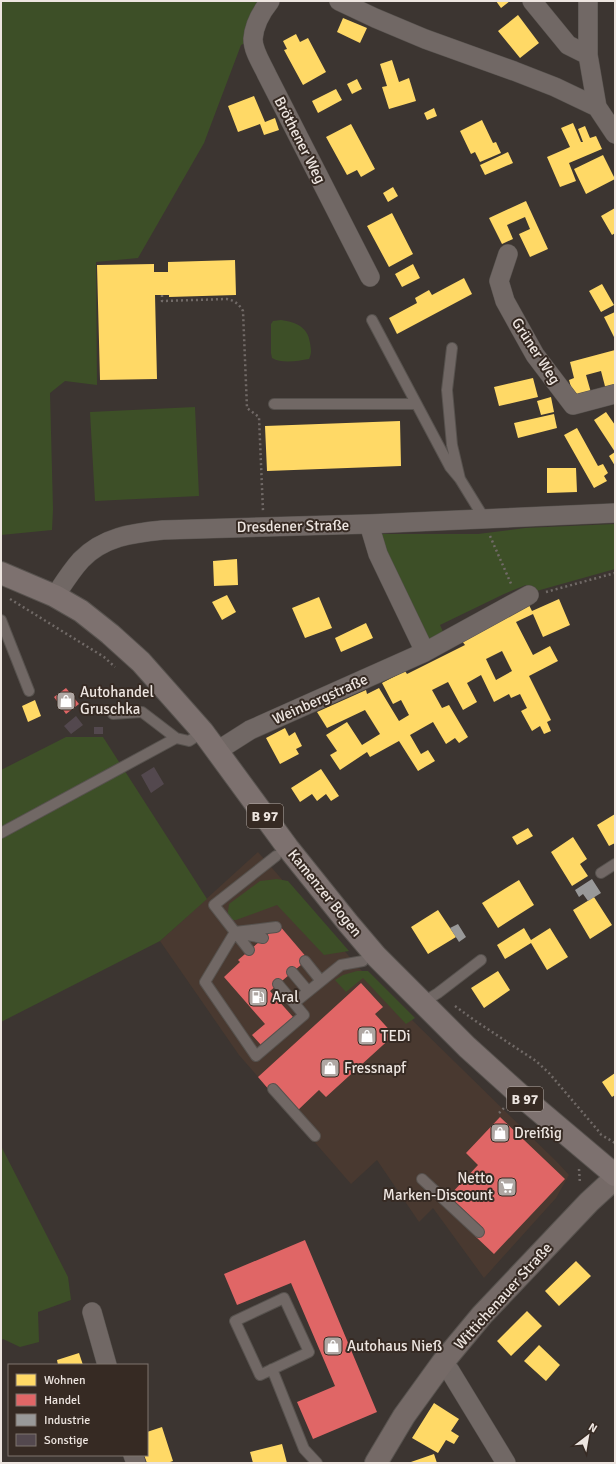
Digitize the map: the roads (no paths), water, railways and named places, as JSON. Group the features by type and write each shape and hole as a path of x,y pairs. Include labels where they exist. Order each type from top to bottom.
{"main road":[{"name":"B 97","path":"1,573 55,596"},
{"name":"Kamenzer Bogen","path":"55,596 81,611 110,634 141,662 203,732 288,848 376,956 430,998 467,1047 519,1094 615,1176"},
{"name":"Wittichenauer Straße","path":"376,1463 404,1416 443,1362 482,1315 615,1176"}],"street":[{"name":"Bröthener Weg","path":"270,1 262,11 257,25 253,39 255,46 267,75 370,277"},
{"path":"339,1 401,29 514,70 598,107"},
{"path":"532,1 568,45 588,55"},
{"path":"588,1 588,55 598,107 615,134"},
{"name":"Grüner Weg","path":"508,254 499,281 505,301 535,355 573,405 615,394"},
{"name":"Dresdener Straße","path":"55,596 81,561 98,545 119,536 140,532 615,513"},
{"path":"369,524 378,554 425,652"},
{"name":"Weinbergstraße","path":"217,751 250,730 425,652 524,598"},
{"path":"92,1312 107,1364"},
{"path":"443,1362 450,1370 506,1463"}],"lane":[{"path":"372,320 450,467 460,479 484,518"},
{"path":"452,348 447,390 452,446 460,479"},
{"path":"274,404 416,404"},
{"path":"1,620 29,691"},
{"path":"113,714 142,712 176,738 189,741 203,732"},
{"path":"1,832 176,738"},
{"path":"249,950 214,905 276,856"},
{"path":"601,873 615,864"},
{"path":"235,932 276,927"},
{"path":"235,932 263,938"},
{"path":"235,932 205,982 256,1056 304,1015 278,984"},
{"path":"430,998 481,960"},
{"path":"305,961 321,981"},
{"path":"294,1003 341,965 363,961"},
{"path":"292,972 308,992"},
{"path":"273,1089 315,1136"},
{"path":"422,1179 479,1232"},
{"path":"284,1298 309,1352 272,1369 260,1375 235,1321 284,1298"},
{"path":"272,1369 304,1448 317,1463"}],"place":[{"name":"Autohandel Gruschka","path":"66,701"},
{"name":"Aral","path":"258,997"},
{"name":"TEDi","path":"367,1036"},
{"name":"Fressnapf","path":"330,1068"},
{"name":"Dreißig","path":"500,1133"},
{"name":"Netto Marken-Discount","path":"507,1187"},
{"name":"Autohaus Nieß","path":"333,1346"}]}
